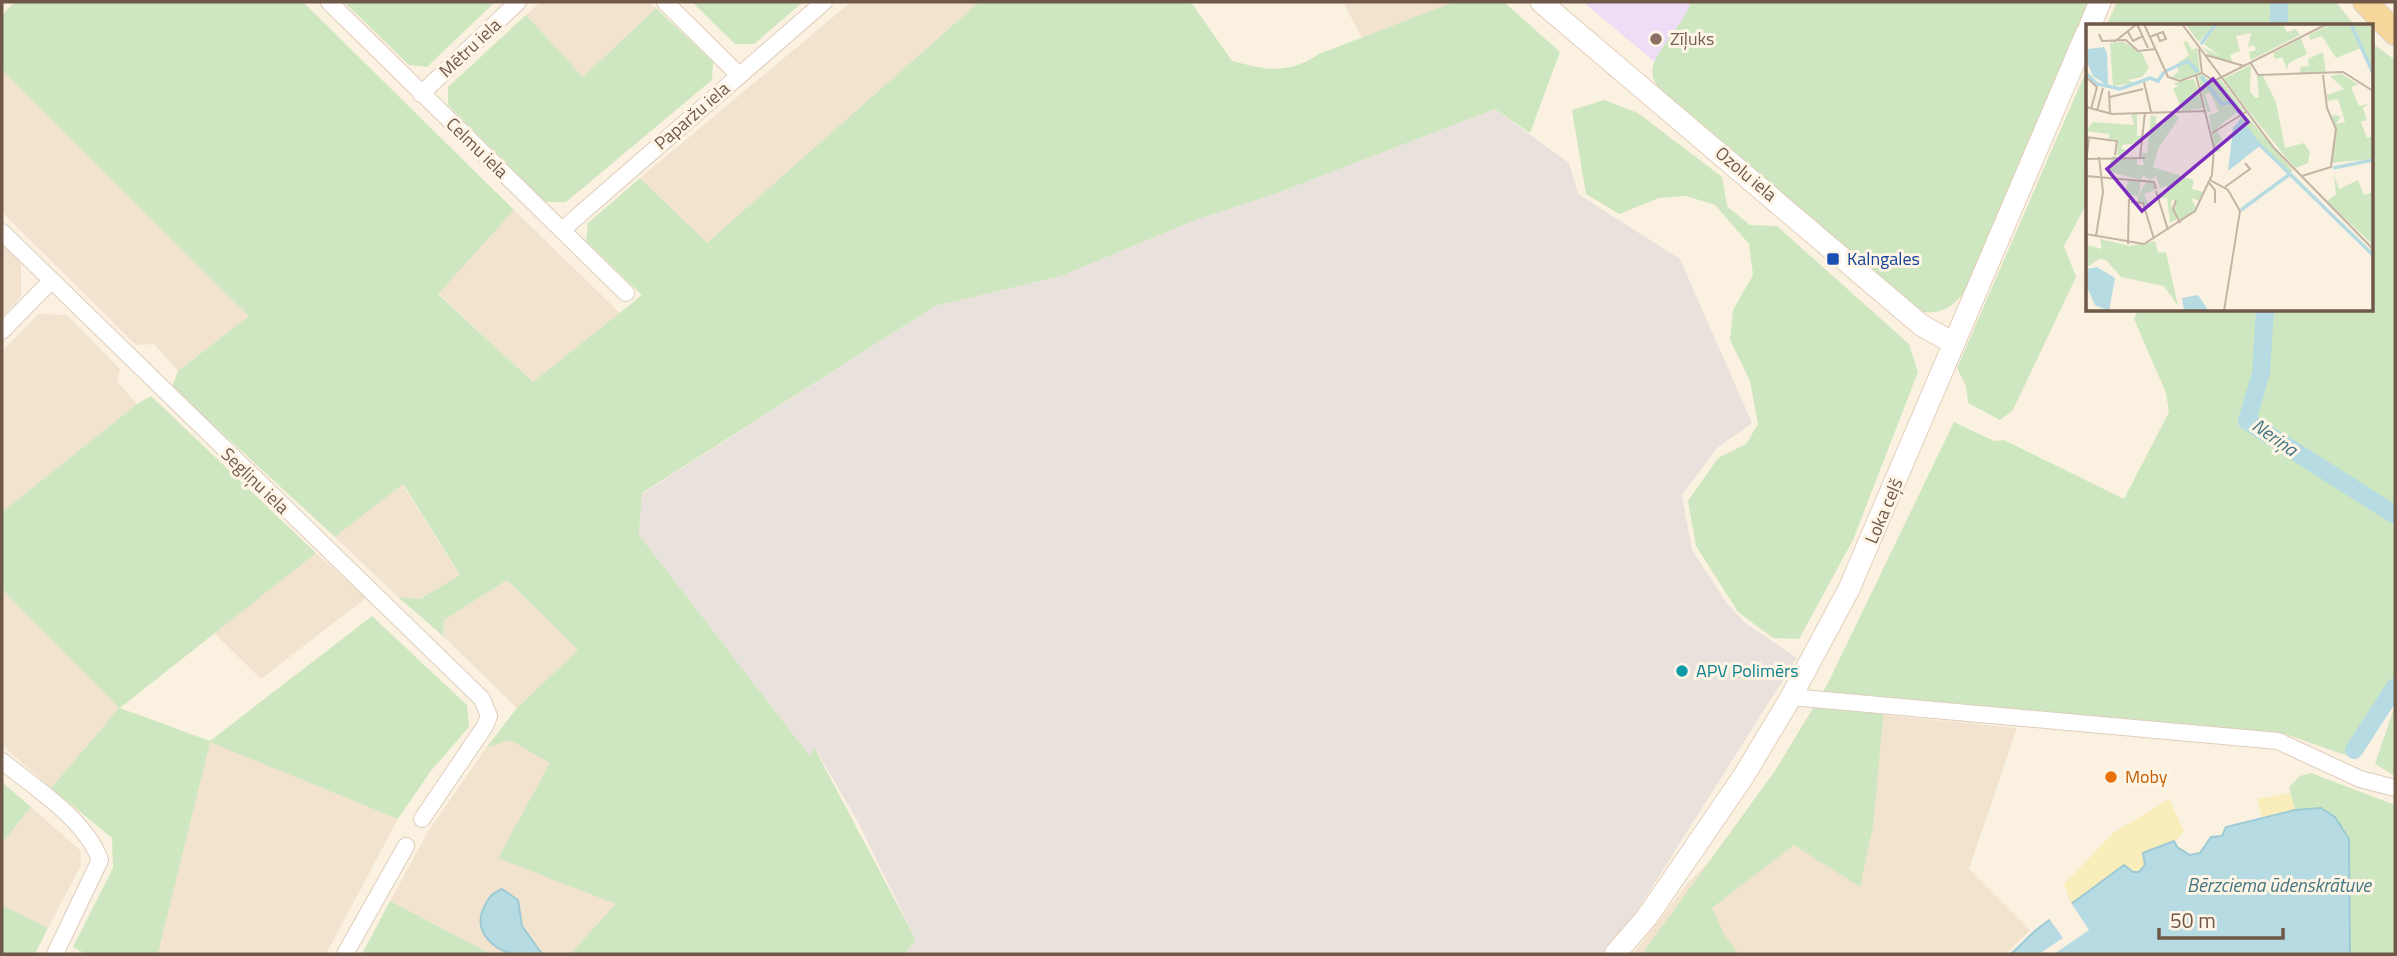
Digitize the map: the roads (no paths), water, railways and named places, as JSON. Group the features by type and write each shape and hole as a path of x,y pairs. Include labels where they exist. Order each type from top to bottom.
{"main road":[{"name":"Ozolu iela","path":"1541,2 1921,325 1954,343"},
{"path":"2091,24 2100,2"},
{"path":"2365,2 2395,33"},
{"name":"Loka ceļš","path":"1615,954 1647,917 1690,855 1791,696 1849,589 1875,534 2086,34"}],"street":[{"name":"Celmu iela","path":"329,2 626,293"},
{"name":"Mētru iela","path":"421,94 519,2"},
{"path":"665,2 739,75"},
{"name":"Paparžu iela","path":"562,230 824,2"},
{"name":"Segliņu iela","path":"2,232 482,699 489,716 481,736 422,819"},
{"path":"2,331 51,281"},
{"path":"1791,696 2278,741 2360,779 2395,788"},
{"path":"2,761 75,824 96,848 100,860 55,954"},
{"path":"345,954 407,846"}],"water":[{"name":"Bērzciema ūdenskrātuve","path":"2321,808 2335,817 2349,839 2350,954 2011,954 2036,930 2124,865 2133,872 2139,872 2145,865 2143,853 2174,841 2177,847 2190,855 2200,853 2211,837 2222,836 2226,827 2295,810"},
{"path":"502,889 518,900 522,926 542,954 521,955 508,952 494,945 484,934 481,927 482,912 489,898"}],"waterway":[{"name":"Neriņa","path":"2279,2 2279,24"},
{"name":"Neriņa","path":"2265,312 2261,373 2247,421 2395,515"},
{"name":"Neriņa","path":"2354,750 2395,687"}],"place":[{"name":"Zīļuks","path":"1656,39"},
{"name":"Kalngales","path":"1833,259"},
{"name":"APV Polimērs","path":"1682,671"},
{"name":"Moby","path":"2111,777"}]}
